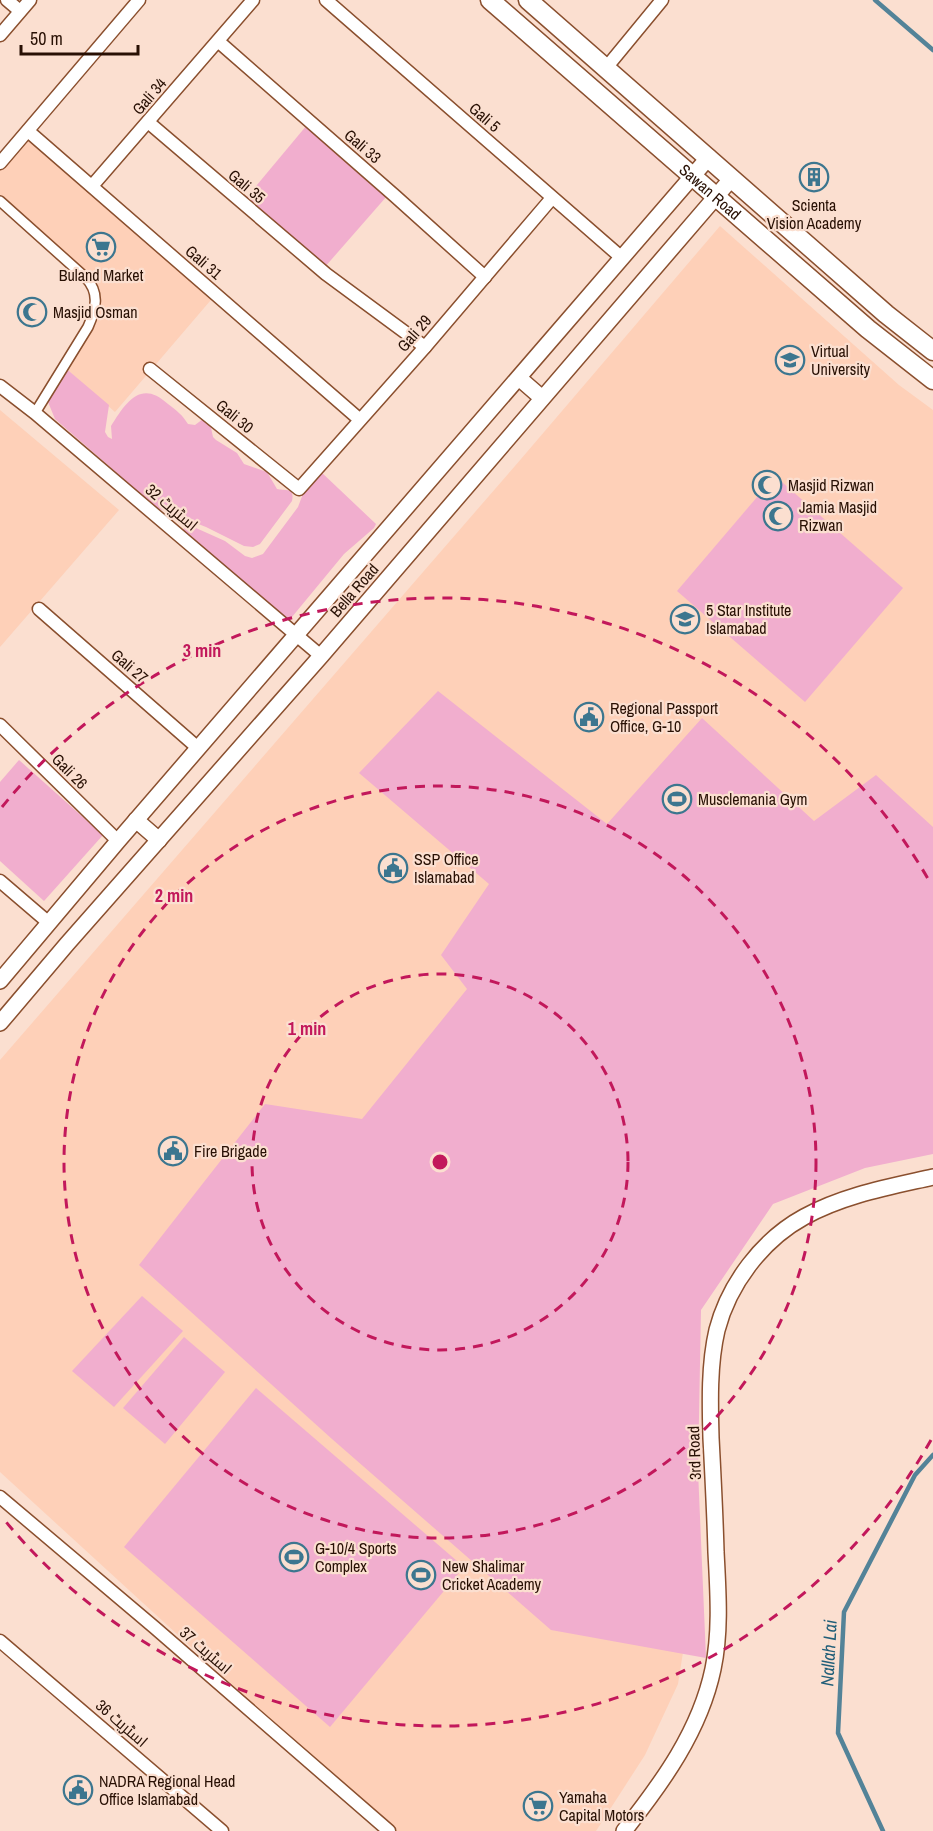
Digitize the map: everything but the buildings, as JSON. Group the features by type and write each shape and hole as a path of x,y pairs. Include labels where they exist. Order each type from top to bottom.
{"main road":[{"name":"Sawan Road","path":"490,0 868,329 933,380"},
{"name":"Sawan Road","path":"528,0 877,306 933,351"}],"street":[{"path":"7,0 21,11"},
{"path":"0,35 30,0"},
{"path":"0,163 139,0"},
{"name":"Gali 34","path":"92,186 254,0"},
{"name":"Gali 5","path":"326,0 622,258"},
{"path":"606,68 662,0"},
{"name":"Gali 33","path":"219,42 485,277"},
{"name":"Gali 35","path":"148,122 326,274 425,347"},
{"name":"Gali 31","path":"28,131 359,418"},
{"name":"Bella Road","path":"0,983 136,820 709,157"},
{"name":"Bella Road","path":"0,1023 321,656 732,178"},
{"name":"Gali 29","path":"299,489 359,418 425,347 552,198"},
{"path":"0,201 86,278 91,283 96,296 94,314 88,327 35,413"},
{"name":"Gali 30","path":"150,369 299,489"},
{"path":"519,378 542,398"},
{"name":"اسٹریٹ 32","path":"0,386 35,413 321,656"},
{"name":"Gali 27","path":"39,609 198,748"},
{"name":"Gali 26","path":"0,725 118,841"},
{"path":"136,820 159,840"},
{"path":"0,881 49,923"},
{"path":"0,983 18,1001"},
{"name":"3rd Road","path":"624,1831 655,1793 678,1757 700,1711 713,1670 718,1625 710,1410 717,1330 731,1292 751,1263 777,1236 802,1218 859,1194 933,1177"},
{"name":"اسٹریٹ 37","path":"0,1497 389,1831"},
{"name":"اسٹریٹ 36","path":"0,1641 222,1831"}],"shaded area":[{"path":"307,125 387,196 324,268 246,198"},
{"name":"Buland Market","path":"28,131 216,294 115,412 63,366 88,327 94,290 0,201 0,163"},
{"path":"720,226 899,385 933,410 933,1134 779,1182 676,1313 690,1608 678,1684 645,1755 596,1831 392,1831 0,1472 0,1060"},
{"path":"63,366 109,405 105,432 108,437 112,439 111,426 122,409 135,397 150,394 174,408 188,424 195,425 203,419 210,423 213,437 216,440 237,453 244,464 267,472 277,489 291,492 292,501 260,544 253,547 244,546 206,527 157,508 55,419 48,402"},
{"path":"0,410 119,510 0,647"},
{"path":"320,471 376,524 344,554 287,623 182,531 187,524 225,541 245,556 252,558 263,554 298,507 304,491"},
{"path":"775,476 903,588 805,702 677,591"},
{"path":"438,691 607,824 702,718 814,821 876,775 933,827 933,1154 865,1168 773,1204 701,1310 698,1470 706,1658 551,1630 332,1439 139,1265 265,1104 362,1119 467,989 441,955 489,884 359,773"},
{"path":"19,760 103,835 44,901 0,861 0,782"},
{"path":"142,1296 183,1331 114,1407 72,1371"},
{"path":"184,1337 225,1372 165,1444 123,1408"},
{"name":"G-10/4 Sports Complex","path":"256,1388 464,1567 330,1727 124,1547"}],"waterway":[{"path":"875,0 933,50"},
{"name":"Nallah Lai","path":"883,1831 838,1733 844,1612 915,1475 933,1455"}],"place":[{"name":"Scienta Vision Academy","path":"814,177"},
{"name":"Buland Market","path":"101,247"},
{"name":"Masjid Osman","path":"32,312"},
{"name":"Virtual University","path":"790,360"},
{"name":"Masjid Rizwan","path":"767,485"},
{"name":"Jamia Masjid Rizwan","path":"778,516"},
{"name":"5 Star Institute Islamabad","path":"685,619"},
{"name":"Regional Passport Office, G-10","path":"589,717"},
{"name":"Musclemania Gym","path":"677,799"},
{"name":"SSP Office Islamabad","path":"393,868"},
{"name":"Fire Brigade","path":"173,1151"},
{"name":"G-10/4 Sports Complex","path":"294,1557"},
{"name":"New Shalimar Cricket Academy","path":"421,1575"},
{"name":"NADRA Regional Head Office Islamabad","path":"78,1790"},
{"name":"Yamaha Capital Motors","path":"538,1806"}]}
